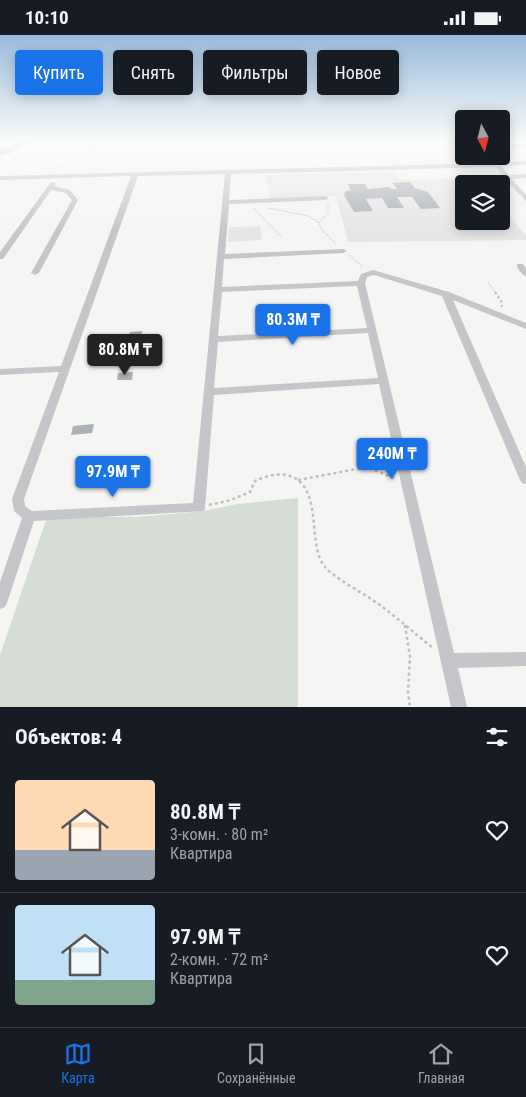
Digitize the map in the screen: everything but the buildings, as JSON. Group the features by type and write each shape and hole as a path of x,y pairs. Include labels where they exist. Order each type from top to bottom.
{"street":[{"path":"0,178 296,170"},
{"path":"135,175 18,499 19,508 29,516 199,508 228,172"},
{"path":"510,177 526,176"},
{"path":"0,257 50,188 54,177"},
{"path":"510,181 523,193 526,199"},
{"path":"35,273 75,200 74,196 68,191 50,188"},
{"path":"225,202 326,198"},
{"path":"220,257 343,251"},
{"path":"520,266 526,274"},
{"path":"459,707 361,283 364,276 373,272 446,294 526,326"},
{"path":"217,290 361,283"},
{"path":"446,294 482,383 526,480"},
{"path":"213,339 372,330"},
{"path":"0,372 65,369"},
{"path":"208,391 384,381"},
{"path":"0,603 29,516"},
{"path":"448,661 526,659"}],"path":[{"path":"54,177 56,170"},
{"path":"319,223 330,210 326,198"},
{"path":"247,201 281,237"},
{"path":"270,208 308,216 319,223 323,231 343,251 353,257 356,264 373,272"},
{"path":"488,282 501,301 502,308 493,312"},
{"path":"298,480 357,469 372,469 407,484"},
{"path":"199,508 231,500 250,492 255,481 267,476 284,474 298,480 308,494 318,549 325,567 381,606 448,661"},
{"path":"405,625 410,657 408,692 410,707"}],"shaded area":[{"path":"391,172 402,180 455,179 455,230 510,230 510,216 526,235 526,240 348,242 336,196 271,199 265,175"},
{"path":"260,226 262,240 228,242 229,227"},
{"path":"298,498 298,707 0,707 0,655 47,517 137,517 203,511 237,504"}]}
